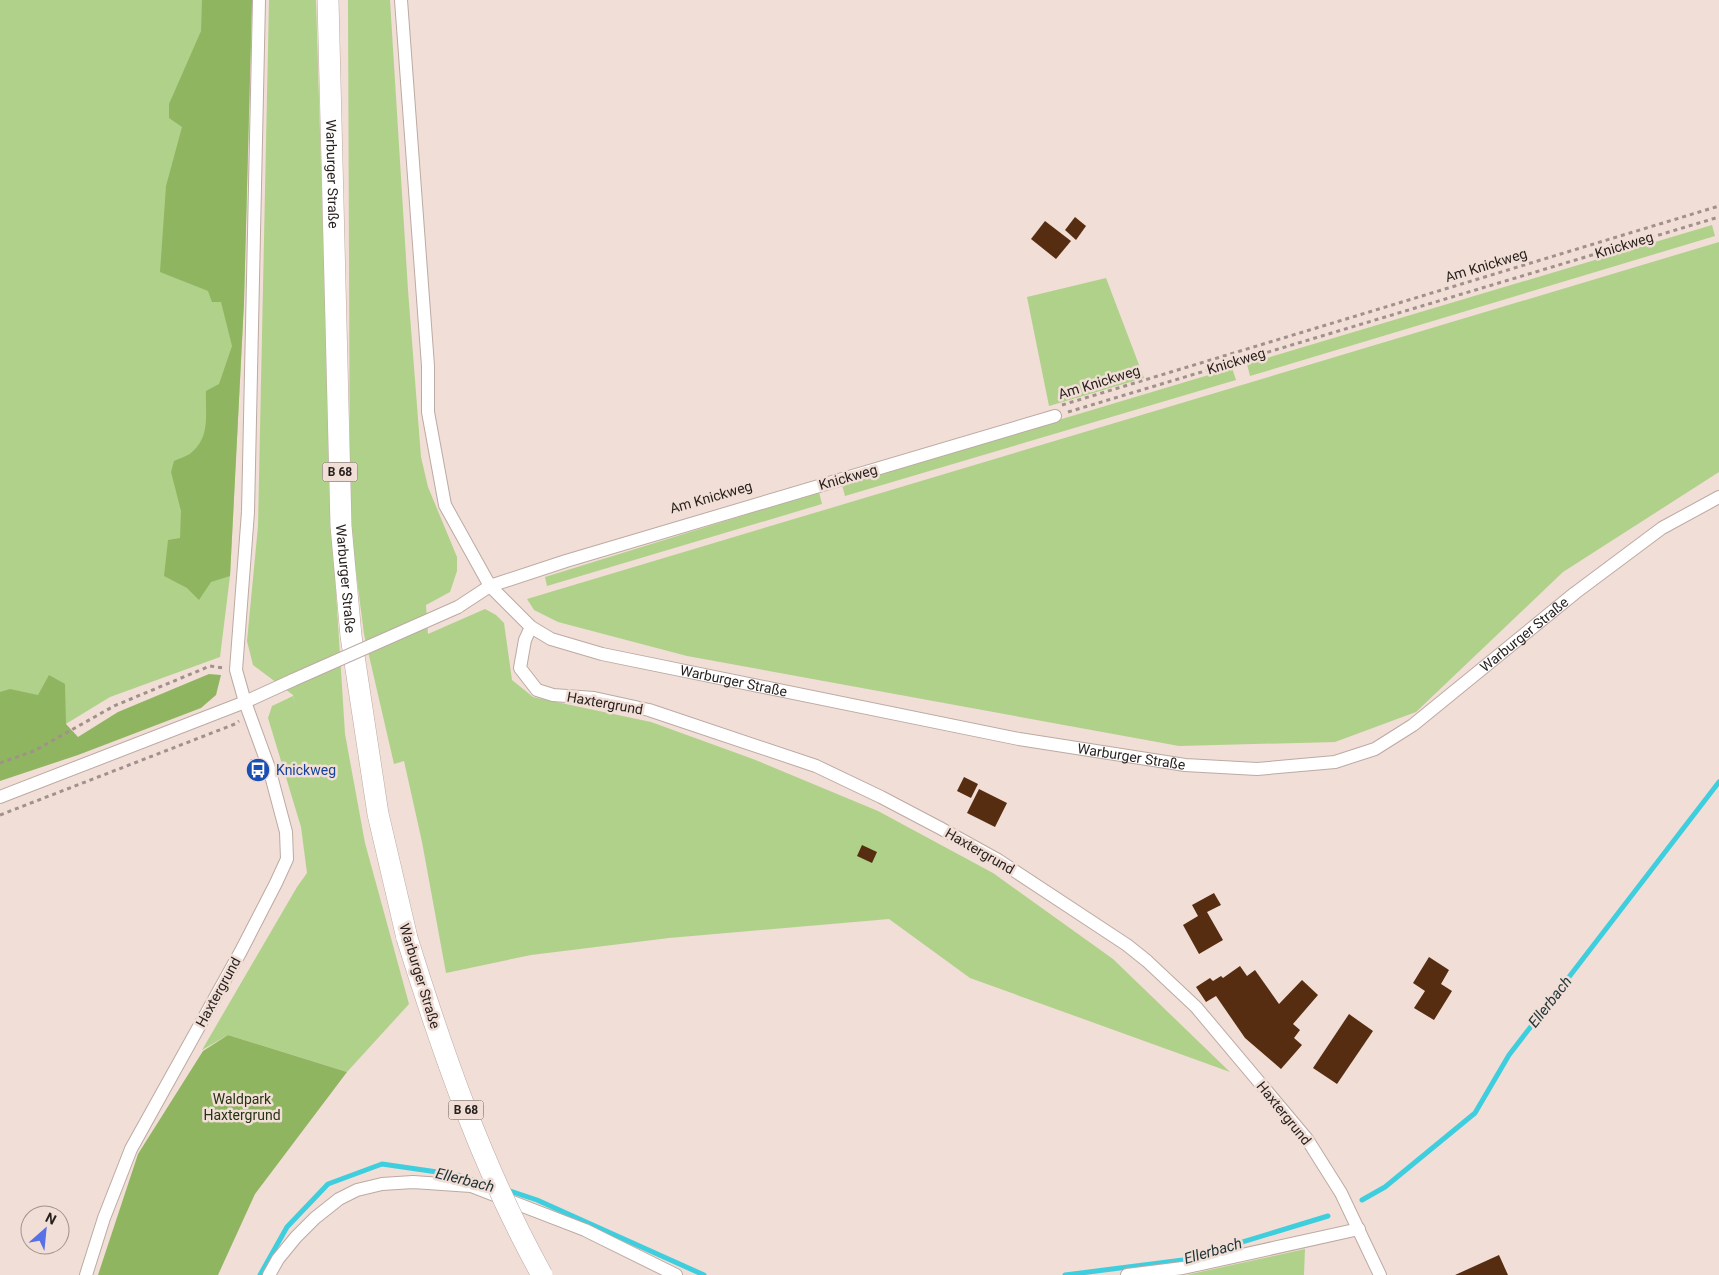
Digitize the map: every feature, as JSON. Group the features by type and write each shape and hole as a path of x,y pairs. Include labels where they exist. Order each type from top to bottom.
{"main road":[{"name":"Warburger Straße","path":"328,0 341,526 351,636 378,814 407,938 437,1032 473,1128 504,1203 542,1275"}],"street":[{"path":"236,670 248,512 260,0"},
{"name":"Warburger Straße","path":"401,0 428,366 428,412 445,505 490,586 531,628 551,639 602,654 1019,739 1185,765 1257,769 1335,762 1375,749 1413,725 1575,593 1630,551 1662,528 1719,497"},
{"name":"Knickweg","path":"0,798 247,708 292,680 458,607 490,586 575,558 1054,412"},
{"name":"Haxtergrund","path":"531,628 525,640 520,668 537,690 553,695 594,698 650,710 816,766 882,797 989,856 1127,944 1196,1007 1306,1139 1341,1192 1380,1275"},
{"name":"Haxtergrund","path":"86,1275 104,1218 131,1149 241,950 287,859 286,832 269,768 247,708 236,670"},
{"path":"269,1275 278,1259 296,1237 315,1218 340,1199 357,1190 382,1184 413,1182 472,1186 585,1230 676,1275"},
{"path":"1127,1275 1183,1268 1359,1229"}],"path":[{"name":"Am Knickweg","path":"1054,412 1719,206"},
{"name":"Knickweg","path":"1054,412 1719,217"},
{"path":"0,763 34,751 114,706 210,666 236,670"},
{"path":"0,815 235,724 247,708"}],"green space":[{"path":"0,0 252,0 244,302 230,576 220,657 110,697 33,744 0,755"},
{"path":"202,0 252,0 244,302 230,576 211,582 199,600 187,588 164,576 168,540 180,538 181,511 171,472 174,461 190,453 198,446 202,439 206,423 206,391 219,384 232,346 221,302 212,302 208,291 160,272 166,186 182,127 169,118 169,104 201,31"},
{"path":"269,0 316,0 332,529 345,734 365,843 409,1004 347,1072 228,1035 202,1050 307,873 301,827 268,718 272,706 293,696 296,706 293,695 253,665 247,641 258,526"},
{"path":"348,0 390,0 408,290 421,457 428,487 457,557 457,571 450,592 426,605 428,634 485,609 496,615 504,623 512,680 533,697 651,722 753,759 878,811 993,873 1113,959 1230,1072 970,978 889,919 669,938 531,955 446,973 422,842 404,761 394,764 364,634 350,525"},
{"path":"1712,225 1715,236 1250,376 1247,364"},
{"path":"1719,242 1719,472 1563,572 1416,712 1335,742 1179,746 687,656 558,622 534,610 527,599"},
{"path":"1106,278 1144,378 1049,406 1027,297"},
{"path":"1232,368 1236,380 845,496 842,485"},
{"path":"819,492 822,504 547,586 545,577"},
{"path":"209,674 221,675 216,695 201,708 78,755 0,781 0,692 10,689 38,695 49,675 65,684 66,724 78,737 118,712"},
{"name":"Waldpark Haxtergrund","path":"228,1035 347,1072 255,1194 218,1275 98,1275 138,1154 203,1051"},
{"path":"1305,1249 1304,1275 1186,1275"}],"building":[{"path":"1075,217 1086,226 1076,240 1065,230"},
{"path":"1045,221 1071,241 1056,259 1031,239"},
{"path":"964,777 978,784 971,798 957,791"},
{"path":"979,789 1007,803 995,827 967,813"},
{"path":"862,845 877,852 872,863 857,856"},
{"path":"1214,893 1221,905 1207,912 1223,940 1199,954 1183,925 1198,916 1192,905"},
{"path":"1429,957 1449,970 1441,984 1452,991 1434,1020 1414,1008 1425,991 1413,983"},
{"path":"1240,966 1247,976 1255,970 1279,1004 1302,980 1318,995 1293,1024 1300,1030 1294,1038 1302,1045 1281,1069 1245,1038 1216,996 1206,1002 1196,987 1210,978 1213,981 1221,976 1223,978"},
{"path":"1349,1014 1373,1031 1337,1084 1313,1068"},
{"path":"1499,1255 1508,1275 1455,1275"}],"waterway":[{"name":"Ellerbach","path":"1362,1200 1385,1187 1475,1113 1509,1055 1719,782"},
{"name":"Ellerbach","path":"260,1275 287,1227 328,1184 382,1164 458,1175 491,1186"},
{"name":"Ellerbach","path":"507,1190 537,1200 704,1275"},
{"name":"Ellerbach","path":"1065,1275 1183,1260 1328,1216"}],"place":[{"name":"Knickweg","path":"258,770"}]}
